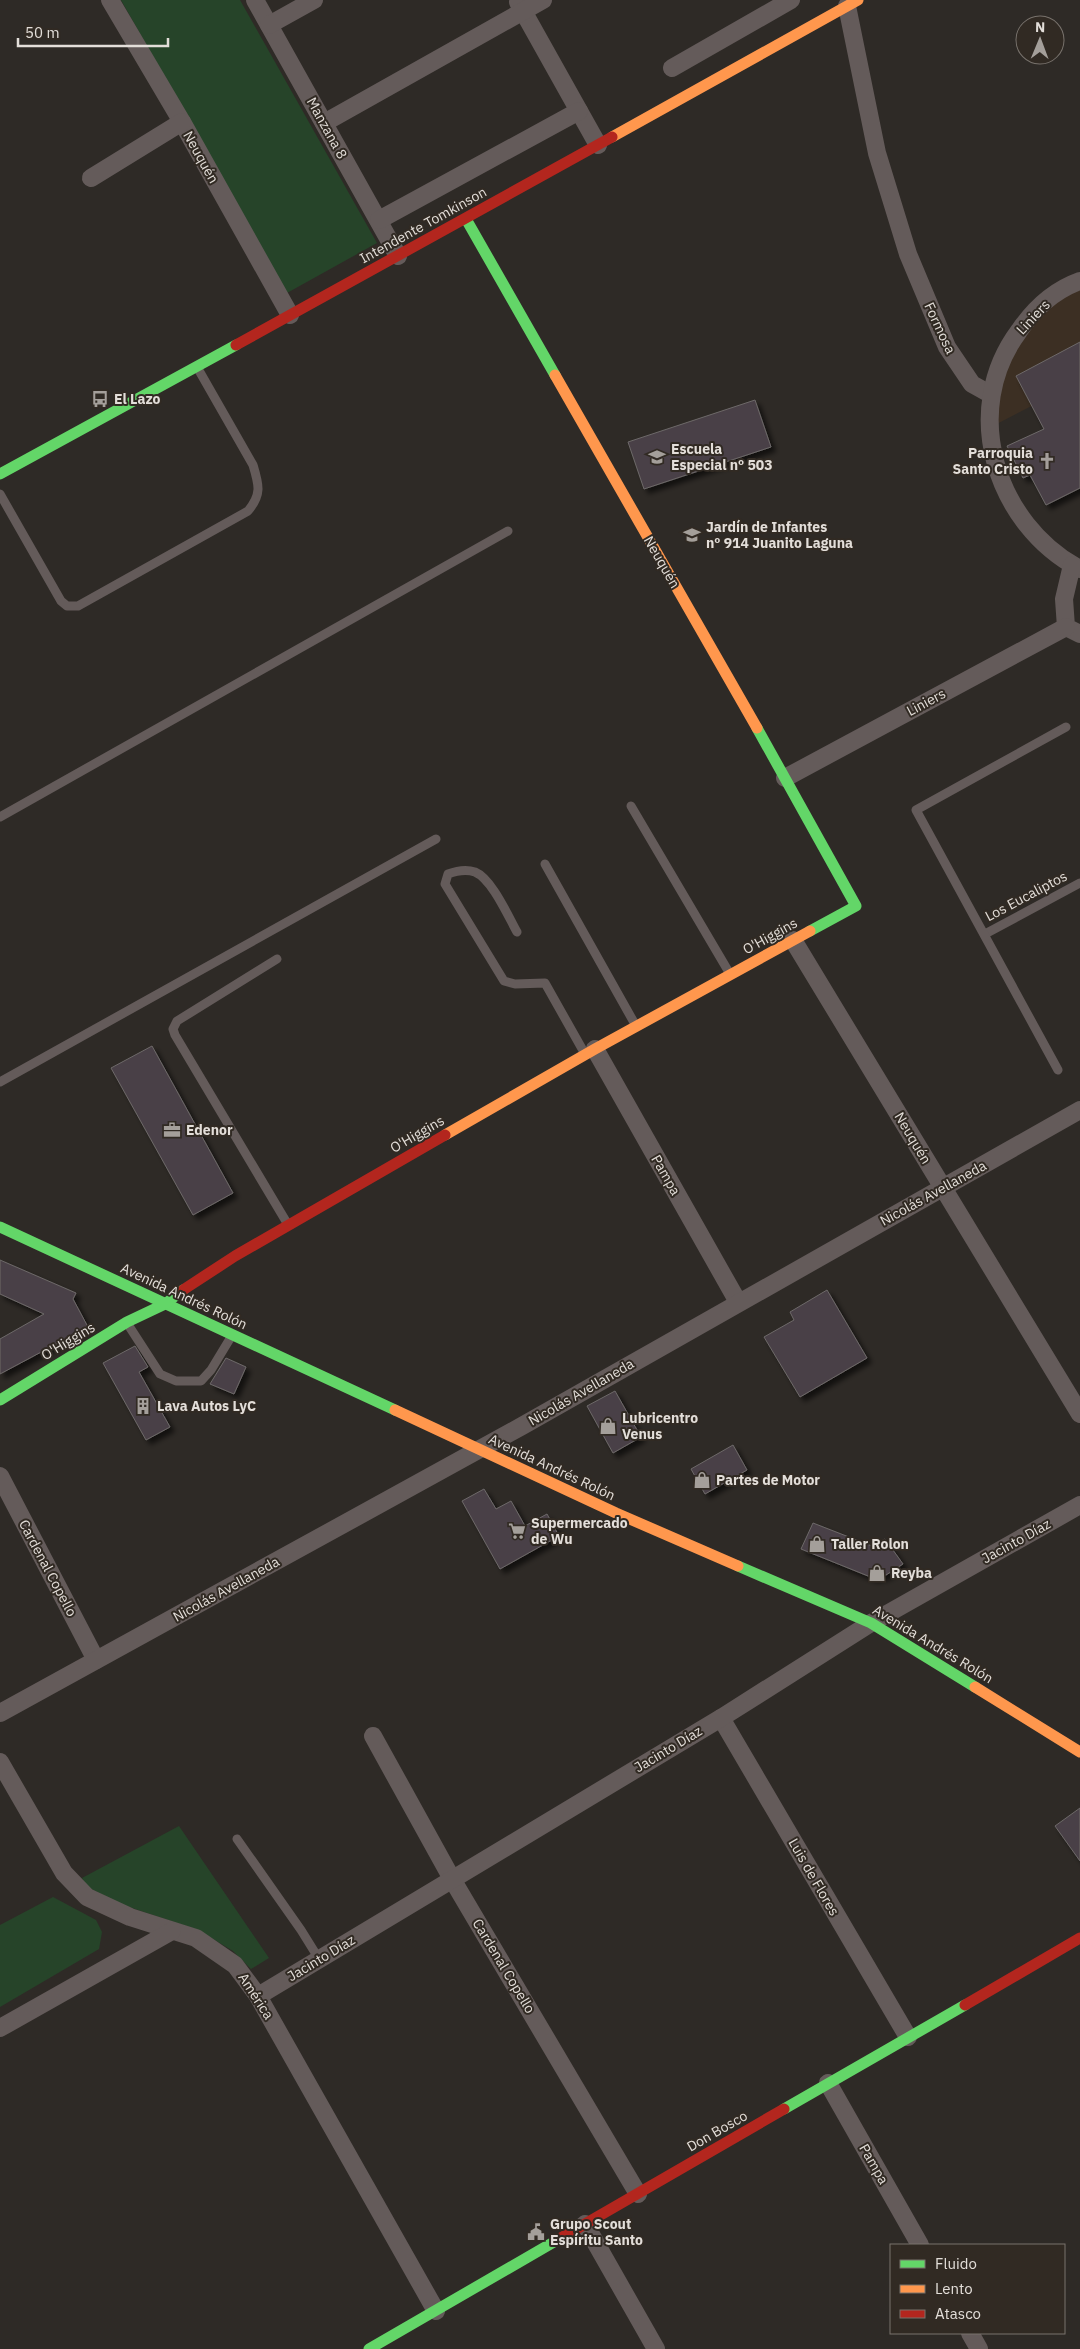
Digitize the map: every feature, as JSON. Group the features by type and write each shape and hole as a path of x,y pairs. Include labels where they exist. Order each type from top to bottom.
{"street":[{"name":"Neuquén","path":"110,0 182,122 290,315"},
{"name":"Manzana 8","path":"255,0 398,256"},
{"path":"269,25 314,0"},
{"path":"324,123 520,5 543,0"},
{"path":"672,68 791,0"},
{"name":"Intendente Tomkinson","path":"0,474 466,219 853,3"},
{"name":"Formosa","path":"853,3 877,152 908,254 947,347 972,384 990,394"},
{"path":"520,5 598,145"},
{"path":"379,220 579,111"},
{"path":"90,178 182,122"},
{"name":"Neuquén","path":"466,219 856,906"},
{"name":"Liniers","path":"990,394 998,366 1028,318 1049,299 1080,280"},
{"path":"990,394 989,427 994,460 1005,492 1022,520 1045,545 1076,567 1064,599 1073,631"},
{"name":"Liniers","path":"785,778 1073,631"},
{"name":"O'Higgins","path":"0,1400 127,1322 165,1304 198,1279 289,1225 590,1051 856,906"},
{"name":"Neuquén","path":"793,940 1080,1414"},
{"name":"Pampa","path":"590,1051 738,1302"},
{"name":"Nicolás Avellaneda","path":"0,1714 478,1449 1080,1110"},
{"name":"Avenida Andrés Rolón","path":"2,1232 165,1304 616,1513 871,1623 1080,1752"},
{"name":"Cardenal Copello","path":"0,1476 96,1660"},
{"name":"Jacinto Díaz","path":"258,1996 721,1718 871,1623 1080,1505"},
{"name":"Luis de Flores","path":"721,1718 908,2038"},
{"name":"Cardenal Copello","path":"373,1736 452,1879 638,2194"},
{"name":"América","path":"0,1762 64,1873 87,1897 130,1917 196,1938 235,1965 258,1996 436,2310"},
{"path":"0,2028 172,1931"},
{"name":"Don Bosco","path":"369,2349 1080,1938"},
{"name":"Pampa","path":"828,2084 919,2244"},
{"path":"585,2224 656,2349"},
{"path":"971,2334 979,2349"}],"lane":[{"path":"0,494 61,601 67,606 78,606 248,511 258,499 258,482 253,465 196,366"},
{"path":"0,817 508,531"},
{"path":"1058,1070 916,810 1066,727"},
{"path":"631,806 730,974"},
{"path":"0,1082 436,839"},
{"path":"545,864 636,1026"},
{"path":"517,932 490,885 475,872 459,870 448,874 445,884 504,981 515,984 545,983 590,1051"},
{"name":"Los Eucaliptos","path":"985,934 1080,883"},
{"path":"277,959 177,1021 173,1028 175,1035 289,1225"},
{"path":"127,1322 160,1374 176,1381 201,1381 211,1370 232,1335"},
{"path":"237,1839 302,1930 319,1960"}],"shaded area":[{"path":"1080,280 1080,421 1061,391 987,429 991,394 1025,324"}],"green space":[{"path":"121,0 240,0 377,243 287,293"},
{"path":"179,1826 269,1958 251,1969 233,1951 198,1930 123,1905 87,1887 82,1878"},
{"path":"53,1897 96,1920 102,1932 99,1949 0,2007 0,1925"}],"building":[{"path":"1080,342 1080,488 1046,505 1030,475 1023,478 1007,446 1044,429 1016,376"},
{"path":"755,400 771,447 644,489 628,442"},
{"name":"Edenor","path":"152,1046 233,1193 193,1215 111,1068"},
{"path":"0,1260 76,1293 73,1299 88,1327 0,1374 0,1339 44,1314 0,1294"},
{"path":"827,1290 867,1358 800,1397 764,1337 794,1320 790,1312"},
{"name":"Lava Autos LyC","path":"135,1346 148,1367 139,1372 170,1427 146,1440 103,1363"},
{"path":"226,1358 246,1367 234,1394 210,1384"},
{"path":"615,1391 641,1437 613,1453 587,1406"},
{"path":"733,1445 747,1470 705,1494 691,1469"},
{"name":"Supermercado de Wu","path":"484,1489 496,1509 511,1501 525,1526 547,1514 559,1536 500,1569 462,1501"},
{"path":"813,1523 872,1546 885,1539 903,1564 886,1575 873,1578 801,1549"},
{"path":"1080,1808 1080,1861 1055,1826"}],"traffic: fast":[{"path":"466,219 555,375"},
{"path":"0,474 236,345"},
{"path":"757,728 856,906 810,931"},
{"path":"0,1227 395,1410"},
{"path":"0,1400 127,1322 165,1304 183,1290"},
{"path":"738,1566 871,1623 975,1687"},
{"path":"784,2109 965,2005"},
{"path":"369,2349 559,2239"}],"traffic: slow":[{"path":"612,137 858,0"},
{"path":"555,375 757,728"},
{"path":"445,1135 595,1049 810,931"},
{"path":"395,1410 616,1513 738,1566"},
{"path":"975,1687 1080,1752"}],"traffic: jam":[{"path":"236,345 612,137"},
{"path":"183,1290 235,1256 445,1135"},
{"path":"965,2005 1080,1938"},
{"path":"559,2239 784,2109"}],"place":[{"name":"El Lazo","path":"100,399"},
{"name":"Escuela Especial nº 503","path":"657,457"},
{"name":"Parroquia Santo Cristo","path":"1047,461"},
{"name":"Jardín de Infantes nº 914 Juanito Laguna","path":"692,535"},
{"name":"Edenor","path":"172,1130"},
{"name":"Lava Autos LyC","path":"143,1406"},
{"name":"Lubricentro Venus","path":"608,1426"},
{"name":"Partes de Motor","path":"702,1480"},
{"name":"Supermercado de Wu","path":"517,1531"},
{"name":"Taller Rolon","path":"817,1544"},
{"name":"Reyba","path":"877,1573"},
{"name":"Grupo Scout Espíritu Santo","path":"536,2232"}]}
